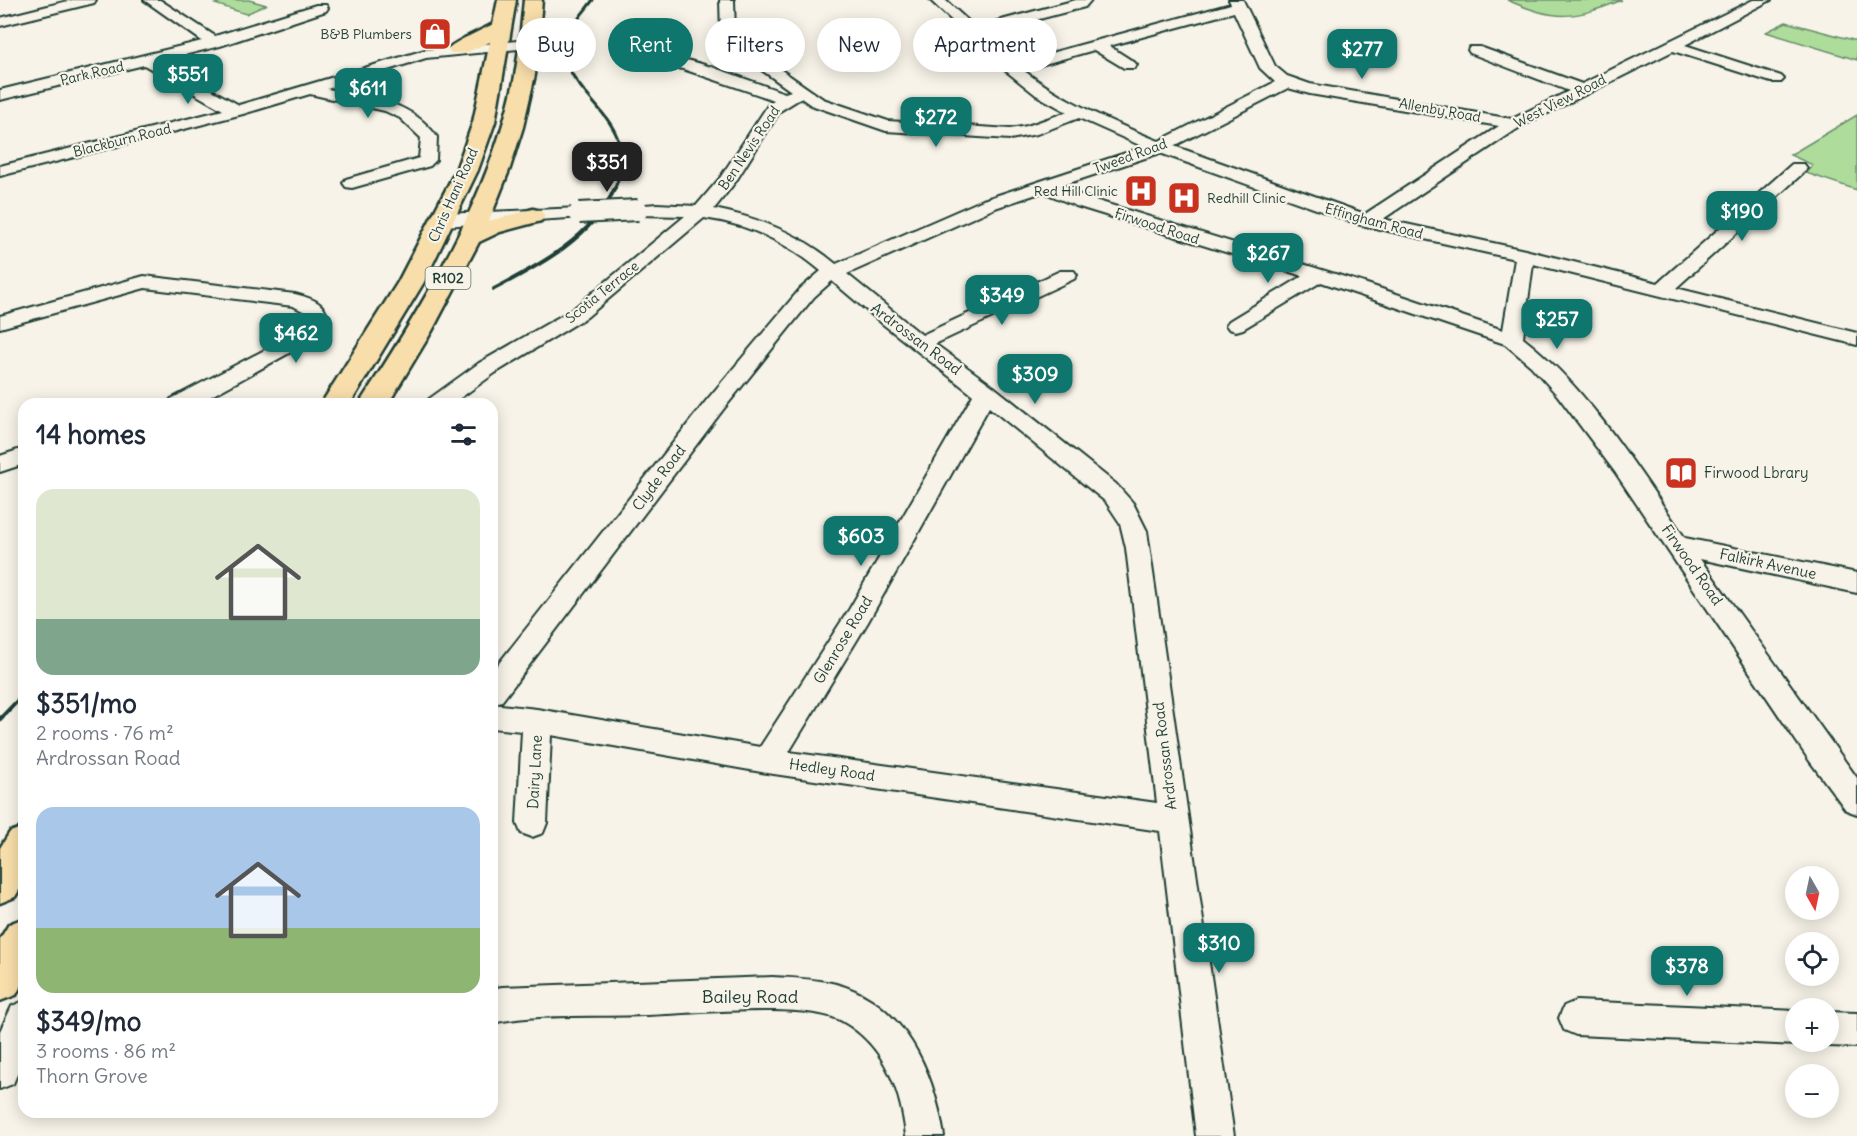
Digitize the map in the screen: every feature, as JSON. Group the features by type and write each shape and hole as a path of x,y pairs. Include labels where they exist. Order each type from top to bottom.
{"main road":[{"name":"Chris Hani Road","path":"338,398 390,317 443,220 466,170 484,122 507,0"},
{"name":"Chris Hani Road","path":"531,18 533,0"},
{"path":"454,53 500,42"},
{"path":"454,53 479,64 493,76"},
{"name":"Chris Hani Road","path":"377,398 452,270 472,228 494,178 514,120 524,72"},
{"path":"494,178 505,207 533,216"},
{"path":"472,228 533,216"},
{"path":"0,884 18,855"},
{"path":"0,980 18,948"}],"street":[{"path":"0,22 89,0"},
{"path":"151,0 215,43"},
{"path":"727,0 730,39 794,96"},
{"path":"1026,18 1080,4 1084,0"},
{"name":"West View Road","path":"1367,221 1514,124 1764,0"},
{"name":"Effingham Road","path":"945,1 960,18"},
{"path":"1057,55 1237,3"},
{"name":"Allenby Road","path":"1237,3 1269,68 1287,82 1310,89 1514,124"},
{"name":"Park Road","path":"0,95 215,43 321,8"},
{"name":"Blackburn Road","path":"0,171 237,111 383,68 500,42 516,45"},
{"path":"1095,44 1129,65"},
{"path":"1674,46 1776,79"},
{"path":"1474,50 1582,90"},
{"path":"148,61 237,111"},
{"path":"693,67 794,96 876,124 916,129 1010,134 1031,130 1078,113"},
{"name":"Effingham Road","path":"1016,72 1078,113 1160,147 1367,221 1663,289 1857,339"},
{"name":"Tweed Road","path":"834,271 989,204 1160,147 1287,82"},
{"path":"309,89 396,109 418,123 429,137 427,160 352,183"},
{"name":"Ben Nevis Road","path":"702,211 727,181 774,108 794,96"},
{"path":"1663,289 1798,168"},
{"name":"Firwood Road","path":"1044,186 1082,202 1319,275 1512,340 1549,371 1623,466 1819,751 1857,801"},
{"name":"Ardrossan Road","path":"533,216 638,210 702,211 728,216 778,234 811,252 890,320 986,392 1108,490 1123,505 1131,517 1139,548 1215,1136"},
{"name":"Scotia Terrace","path":"445,398 487,368 580,313 702,211"},
{"path":"443,220 472,228"},
{"path":"1512,340 1525,256"},
{"name":"Clyde Road","path":"498,685 714,406 807,293 834,271"},
{"path":"921,343 1067,274"},
{"path":"1236,325 1319,275"},
{"path":"0,322 128,286 153,282 295,300 308,304 316,311 317,321 310,331 296,341 190,398"},
{"name":"Glenrose Road","path":"768,761 859,615 986,392"},
{"path":"0,464 18,458"},
{"name":"Falkirk Avenue","path":"1678,545 1857,584"},
{"name":"Hedley Road","path":"498,717 537,721 768,761 1173,819"},
{"name":"Dairy Lane","path":"532,823 537,721"},
{"name":"Bailey Road","path":"498,1005 584,999 784,995 823,998 854,1008 879,1027 896,1047 919,1098 925,1136"},
{"path":"1576,1018 1785,1028"},
{"path":"1839,1029 1857,1030"},
{"path":"0,1071 18,1031"}],"green space":[{"path":"225,0 249,0 266,5 246,14 215,4"},
{"path":"1507,0 1622,0 1577,14 1552,15"},
{"path":"1786,22 1857,41 1857,60 1766,32"},
{"path":"1857,115 1857,190 1806,173 1813,165 1790,155"}],"railway":[{"path":"593,0 572,28 568,38 566,58 573,75 610,124 619,142 621,164 614,189"},
{"path":"494,289 564,248 593,221 614,189"},
{"path":"0,719 18,700"}],"place":[{"name":"B&B Plumbers","path":"435,34"},
{"name":"Red Hill Clinic","path":"1141,191"},
{"name":"Redhill Clinic","path":"1184,198"},
{"name":"Firwood Lbrary","path":"1681,473"}]}
